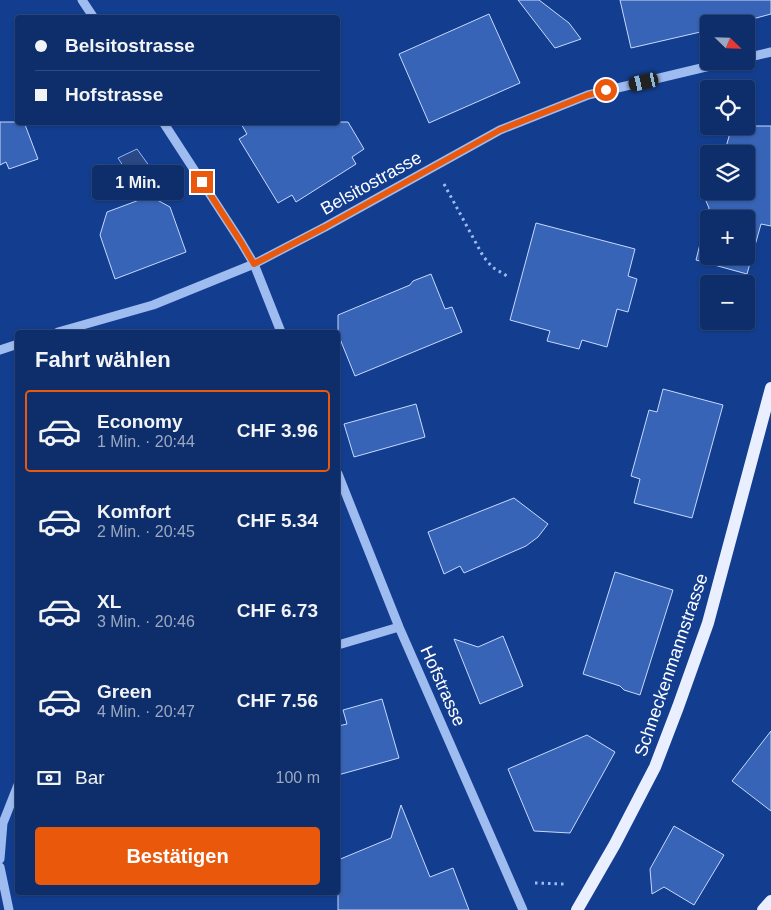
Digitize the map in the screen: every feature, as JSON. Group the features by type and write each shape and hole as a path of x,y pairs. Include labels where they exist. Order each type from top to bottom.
{"main road":[{"name":"Schneckenmannstrasse","path":"577,910 656,767 708,623 771,388"},
{"path":"763,910 771,901"}],"street":[{"path":"82,0 92,15"},
{"path":"755,56 771,52"},
{"name":"Belsitostrasse","path":"65,330 153,305 254,264 500,130 588,95 700,68"},
{"path":"165,125 254,264 280,330"},
{"path":"0,350 15,345"},
{"name":"Hofstrasse","path":"340,479 399,627 522,910"},
{"path":"340,644 399,627"},
{"path":"0,859 4,823 15,793"},
{"path":"0,867 9,910"}],"path":[{"path":"442,179 483,256 492,267 508,276"},
{"path":"527,883 567,884"}],"water":[{"path":"137,149 163,185 141,194 118,158"}],"building":[{"path":"518,0 539,0 569,23 581,39 555,48"},
{"path":"620,0 771,0 771,14 755,18 755,15 700,15 700,32 631,48"},
{"path":"489,14 520,83 429,123 399,54"},
{"path":"0,122 15,122 15,125 25,125 38,159 9,169 6,162 0,165"},
{"path":"340,122 348,122 364,149 352,157 356,164 296,202 292,195 278,203 239,139 247,134 242,125 340,125"},
{"path":"755,126 771,126 771,226 761,224 755,245 755,210 708,210 706,200 755,200 755,145 727,145 729,135 755,135"},
{"path":"150,196 170,207 186,252 115,279 100,235 107,212"},
{"path":"536,223 635,249 628,276 637,279 628,312 617,309 607,347 582,340 579,349 547,341 550,331 510,320"},
{"path":"700,244 700,261 696,260"},
{"path":"714,265 750,265 747,274"},
{"path":"431,274 445,309 452,307 462,332 355,376 340,339 338,315 410,285 413,281"},
{"path":"663,389 723,405 692,518 634,503 640,479 631,476 649,410 657,412"},
{"path":"416,404 425,437 354,457 344,424"},
{"path":"514,498 548,524 538,537 526,546 464,573 460,566 444,574 428,532"},
{"path":"615,572 673,590 640,695 624,690 620,686 583,674"},
{"path":"503,636 523,686 480,704 454,639 478,647"},
{"path":"382,699 399,758 340,774 340,726 347,724 343,710"},
{"path":"771,731 771,811 732,781"},
{"path":"587,735 615,752 570,833 534,831 508,769"},
{"path":"401,805 430,877 453,868 469,910 338,910 340,859 391,838"},
{"path":"674,826 724,855 694,905 664,887 652,894 650,869"}],"route":[{"path":"202,182 254,264 500,130 588,95 606,90"}]}
